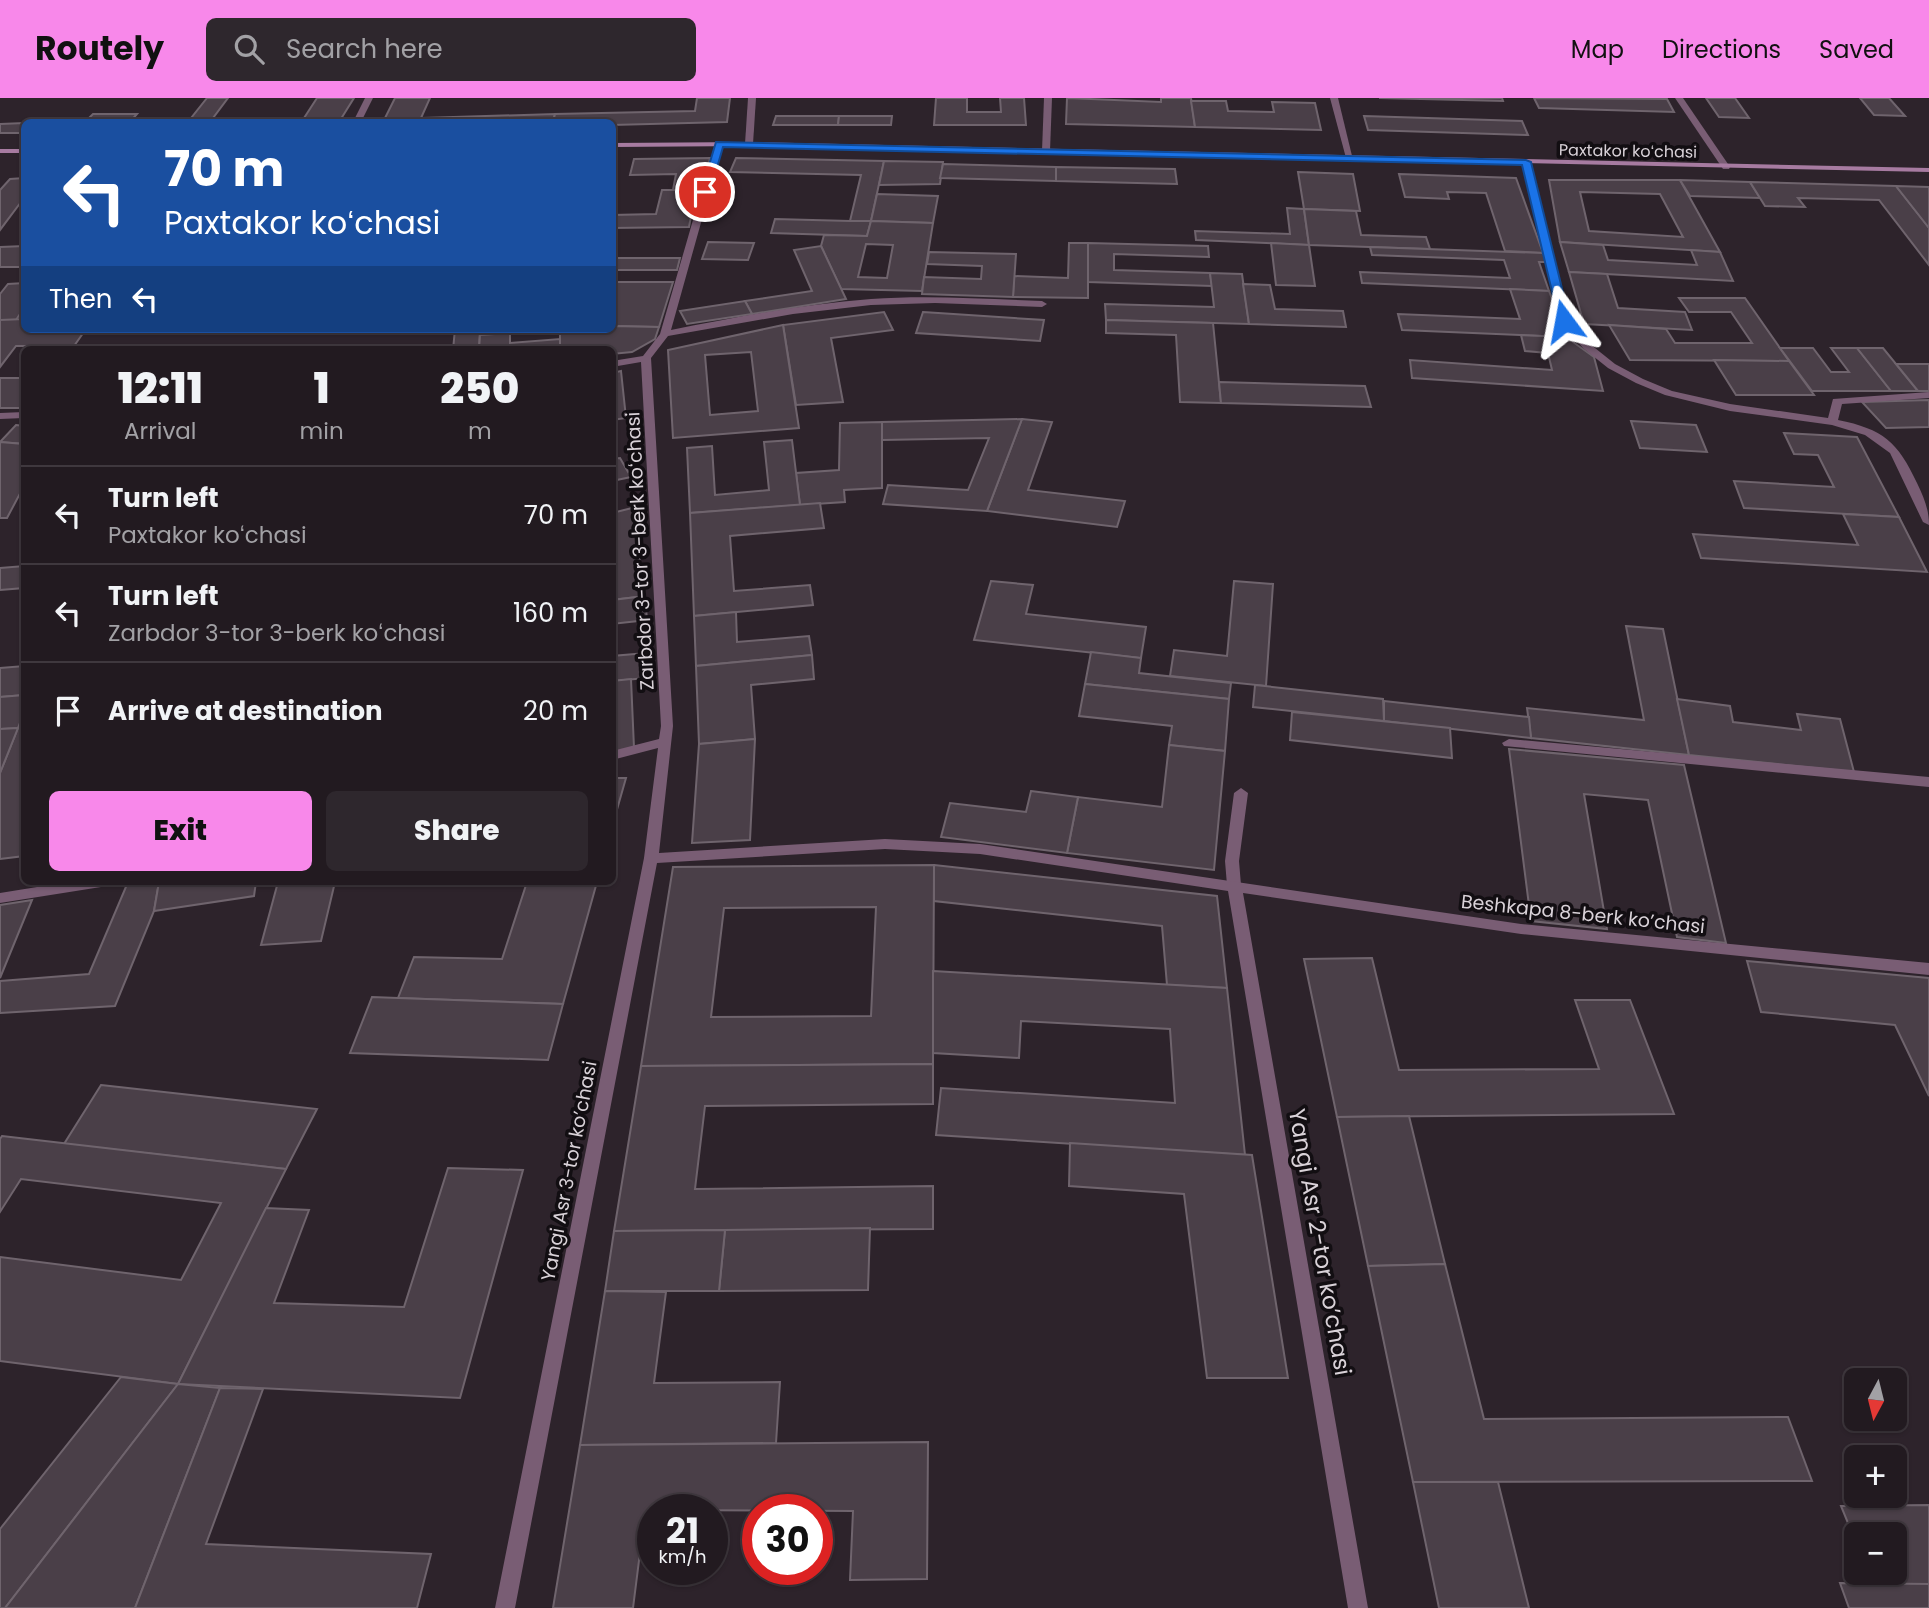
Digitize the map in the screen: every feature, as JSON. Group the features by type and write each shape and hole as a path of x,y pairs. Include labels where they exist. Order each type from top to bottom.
{"main road":[{"name":"Paxtakor koʻchasi","path":"616,145 749,144 1929,170"},
{"path":"0,151 21,151"}],"street":[{"path":"358,119 369,98"},
{"path":"749,144 752,98"},
{"path":"1046,151 1048,98"},
{"path":"1334,98 1350,158"},
{"path":"1679,98 1726,167"},
{"path":"616,363 646,358 665,334 719,144"},
{"path":"1526,162 1564,321 1580,342 1604,362 1638,381 1675,396 1710,406 1833,421 1874,435 1893,447 1929,522"},
{"path":"665,334 763,316 872,302 929,300 1042,304"},
{"name":"Zarbdor 3-tor 3-berk koʻchasi","path":"646,358 666,741"},
{"path":"1833,421 1837,401 1848,398 1929,395"},
{"path":"0,416 21,415"},
{"path":"616,755 666,741"},
{"name":"Yangi Asr 3-tor koʼchasi","path":"505,1608 651,858 666,741"},
{"path":"1509,743 1929,782"},
{"name":"Yangi Asr 2-tor koʼchasi","path":"1241,793 1233,861 1234,885 1358,1608"},
{"name":"Beshkapa 8-berk koʼchasi","path":"651,858 885,844 980,849 1521,929 1929,970"},
{"path":"0,898 83,885"}],"building":[{"path":"207,98 228,98 212,119 133,119 191,118"},
{"path":"317,98 354,98 341,119 212,119 304,118"},
{"path":"395,98 430,98 421,118 555,114 554,119 384,119"},
{"path":"697,98 730,98 727,122 616,125 616,119 554,119 555,114 695,111"},
{"path":"936,98 967,98 967,112 1001,112 1000,98 1024,98 1026,125 934,125"},
{"path":"1067,98 1161,102 1161,98 1191,98 1195,127 1066,124"},
{"path":"1379,98 1502,98 1503,101"},
{"path":"1534,98 1667,99 1674,112 1539,108"},
{"path":"1706,98 1735,98 1749,118 1719,117"},
{"path":"1860,98 1889,98 1905,116 1874,115"},
{"path":"1191,101 1226,101 1228,111 1274,112 1272,102 1315,103 1321,130 1195,127"},
{"path":"93,114 137,114 133,119 88,119"},
{"path":"776,116 839,116 838,125 773,125"},
{"path":"839,116 892,116 891,125 838,125"},
{"path":"1364,116 1522,121 1528,135 1368,130"},
{"path":"21,123 21,133 0,133 0,124"},
{"path":"710,158 704,190 673,190 676,174 630,175 634,159"},
{"path":"736,158 884,161 871,221 850,221 861,175 730,172"},
{"path":"884,161 943,162 940,184 879,185"},
{"path":"943,164 1056,167 1056,181 940,178"},
{"path":"1056,167 1175,169 1177,184 1056,181"},
{"path":"1298,172 1353,174 1360,211 1304,209"},
{"path":"1399,174 1516,178 1543,253 1505,251 1486,193 1447,192 1449,199 1405,197"},
{"path":"21,178 21,202 0,230 0,190 10,179"},
{"path":"1549,180 1680,180 1720,252 1560,242","holes":["1580,192 1660,194 1683,237 1589,231"]},
{"path":"1680,180 1750,182 1760,198 1690,196"},
{"path":"1750,182 1896,186 1929,228 1929,265 1879,200 1798,198 1805,207 1765,206"},
{"path":"1896,186 1929,187 1929,228"},
{"path":"662,190 696,190 689,227 616,228 616,215 656,214"},
{"path":"877,194 938,196 933,223 871,221"},
{"path":"1287,208 1304,209 1309,245 1196,240 1195,231 1290,234"},
{"path":"1304,209 1356,211 1361,235 1426,237 1430,249 1309,245"},
{"path":"775,219 871,221 867,236 771,233"},
{"path":"871,221 933,223 922,291 841,289 821,246 824,235 867,236","holes":["866,244 893,245 887,278 858,277"]},
{"path":"708,242 754,243 748,260 702,259"},
{"path":"1560,242 1603,245 1608,260 1697,265 1691,250 1720,252 1733,281 1569,272"},
{"path":"1069,243 1088,243 1088,298 1013,297 1014,276 1068,278"},
{"path":"1088,243 1208,246 1209,257 1114,254 1114,270 1210,273 1212,286 1088,282"},
{"path":"1271,243 1309,245 1315,286 1276,285"},
{"path":"21,246 21,267 0,267 0,247"},
{"path":"821,246 846,299 752,314 745,301 812,291 794,250"},
{"path":"1370,247 1543,253 1547,262 1539,262 1549,291 1362,283 1360,272 1510,278 1504,260 1372,255"},
{"path":"929,252 1016,254 1013,297 922,294 924,277 981,279 982,266 927,264"},
{"path":"616,258 680,258 677,270 616,270"},
{"path":"1569,272 1607,274 1618,308 1685,312 1692,330 1584,324"},
{"path":"1210,273 1242,274 1249,324 1106,320 1105,304 1214,307"},
{"path":"616,282 673,282 659,327 616,326"},
{"path":"21,283 21,312 16,320 0,320 0,294 8,284"},
{"path":"1243,284 1270,285 1275,309 1343,311 1346,327 1249,324"},
{"path":"1510,289 1549,291 1566,337 1402,330 1398,314 1520,319"},
{"path":"1679,298 1745,298 1789,361 1630,360 1609,325 1666,329 1675,343 1752,343 1731,312 1689,312"},
{"path":"745,301 752,314 687,324 680,311"},
{"path":"884,312 893,330 831,338 843,402 796,405 783,325"},
{"path":"923,312 1044,320 1040,341 916,333"},
{"path":"21,319 21,333 83,333 74,346 16,346 0,367 0,320"},
{"path":"1106,320 1213,323 1221,403 1180,402 1176,335 1106,333"},
{"path":"783,325 799,428 673,438 668,350","holes":["751,352 758,411 710,415 705,355"]},
{"path":"616,326 659,327 655,339 632,352 616,354 616,346 560,346 560,333 616,333"},
{"path":"455,333 480,333 479,346 453,346"},
{"path":"510,333 510,343 560,339 560,346 479,346 480,335"},
{"path":"1521,335 1566,337 1594,357 1603,391 1412,378 1410,360 1552,370 1548,353 1525,351"},
{"path":"1780,348 1813,348 1831,372 1849,372 1831,348 1857,348 1891,391 1812,391"},
{"path":"1857,348 1883,348 1918,391 1891,391"},
{"path":"1714,360 1789,361 1814,395 1736,395"},
{"path":"1896,364 1929,364 1929,391 1918,391"},
{"path":"621,371 626,418 616,419 616,372"},
{"path":"0,378 21,378 21,408 0,408"},
{"path":"1219,382 1365,386 1371,407 1221,403"},
{"path":"1929,400 1929,427 1886,428 1862,402"},
{"path":"1022,419 1052,422 1028,490 1125,501 1117,527 987,511"},
{"path":"1022,419 987,511 883,504 888,485 968,490 989,438 882,440 882,422"},
{"path":"1631,421 1696,425 1707,452 1640,448"},
{"path":"882,422 882,488 844,490 845,502 800,505 796,473 839,470 840,423"},
{"path":"16,425 21,426 21,444 0,442"},
{"path":"1784,433 1857,437 1899,517 1744,508 1734,481 1834,487 1818,455 1794,454"},
{"path":"792,440 800,505 690,513 687,448 712,446 715,495 769,490 764,442"},
{"path":"0,442 21,444 21,492 7,518 0,518"},
{"path":"616,458 620,458 631,477 616,480"},
{"path":"820,503 824,528 730,536 734,591 810,585 813,605 694,616 690,513"},
{"path":"632,508 645,596 616,600 616,512"},
{"path":"1843,514 1899,517 1927,572 1701,558 1693,534 1858,545"},
{"path":"21,566 21,588 0,590 0,568"},
{"path":"991,581 1033,585 1026,614 1146,627 1141,658 974,640"},
{"path":"1234,581 1273,584 1266,686 1170,676 1174,650 1227,656"},
{"path":"645,596 647,620 616,624 616,600"},
{"path":"736,612 737,642 809,636 812,655 696,666 694,616"},
{"path":"1626,626 1663,629 1689,755 1531,738 1527,708 1644,720"},
{"path":"1091,652 1141,658 1139,673 1231,683 1229,699 1085,684"},
{"path":"646,653 647,678 616,681 616,656"},
{"path":"812,655 814,679 751,685 755,739 699,744 696,666"},
{"path":"21,666 21,695 0,697 0,668"},
{"path":"631,679 634,748 616,753 616,681"},
{"path":"1085,684 1229,699 1225,751 1169,745 1172,726 1079,716"},
{"path":"1255,685 1383,699 1384,721 1253,707"},
{"path":"21,695 21,720 18,728 0,729 0,697"},
{"path":"1677,699 1730,706 1733,722 1801,730 1797,714 1840,719 1854,772 1689,755"},
{"path":"1384,701 1529,717 1531,738 1384,721"},
{"path":"1292,712 1450,728 1452,758 1290,740"},
{"path":"18,728 21,728 21,856 0,859 0,773"},
{"path":"18,728 0,773 0,729"},
{"path":"755,739 750,840 692,843 699,744"},
{"path":"1169,745 1225,751 1214,870 1067,853 1078,797 1162,807"},
{"path":"1509,749 1684,765 1726,943 1677,937 1648,800 1584,794 1607,929 1531,921"},
{"path":"616,778 626,778 616,813"},
{"path":"1031,791 1078,797 1067,853 941,837 950,803 1026,812"},
{"path":"934,865 933,1064 641,1066 673,867","holes":["876,907 871,1016 711,1017 724,908"]},
{"path":"934,865 1217,896 1227,988 1167,985 1162,926 934,901"},
{"path":"127,885 158,885 154,911 115,1006 0,1013 0,981 89,974"},
{"path":"158,885 256,885 254,896 154,911"},
{"path":"277,885 334,885 321,941 261,945"},
{"path":"526,885 596,885 563,1004 398,998 414,957 502,959"},
{"path":"32,900 0,978 0,905"},
{"path":"1372,958 1399,1070 1599,1069 1575,1000 1630,1000 1674,1114 1337,1117 1304,959"},
{"path":"1747,961 1929,978 1929,1096 1895,1025 1761,1012"},
{"path":"933,971 1227,988 1245,1155 936,1135 941,1088 1175,1103 1170,1029 1021,1021 1019,1058 933,1053"},
{"path":"372,997 563,1004 548,1060 350,1053"},
{"path":"933,1064 933,1104 705,1106 695,1189 933,1186 933,1229 614,1231 641,1066"},
{"path":"101,1085 317,1109 286,1169 64,1144"},
{"path":"1409,1116 1445,1264 1368,1266 1337,1117"},
{"path":"2,1136 286,1169 178,1384 0,1361 0,1257 181,1280 221,1203 21,1179 0,1212"},
{"path":"1070,1143 1252,1155 1288,1378 1207,1378 1184,1194 1069,1186"},
{"path":"448,1168 523,1170 460,1398 178,1384 266,1208 309,1210 274,1303 404,1307"},
{"path":"870,1228 868,1290 719,1291 725,1230"},
{"path":"725,1230 719,1291 605,1291 614,1231"},
{"path":"1445,1264 1484,1419 1788,1417 1812,1481 1413,1482 1368,1266"},
{"path":"605,1291 666,1292 654,1383 780,1382 776,1443 580,1445"},
{"path":"121,1377 178,1384 5,1608 0,1608 0,1529"},
{"path":"178,1384 220,1388 135,1608 5,1608"},
{"path":"220,1388 263,1389 206,1544 431,1554 417,1608 135,1608"},
{"path":"928,1442 927,1579 850,1580 853,1511 833,1511 833,1494 742,1494 742,1510 728,1510 728,1494 637,1494 637,1576 633,1608 553,1608 580,1445"},
{"path":"1413,1482 1498,1482 1529,1608 1439,1608"},
{"path":"1907,1505 1929,1505 1929,1584 1907,1584 1907,1522 1848,1522 1841,1506 1907,1508"},
{"path":"1840,1583 1929,1584 1929,1608 1849,1608"}],"route":[{"path":"705,192 719,144 1526,162 1564,321"}]}
